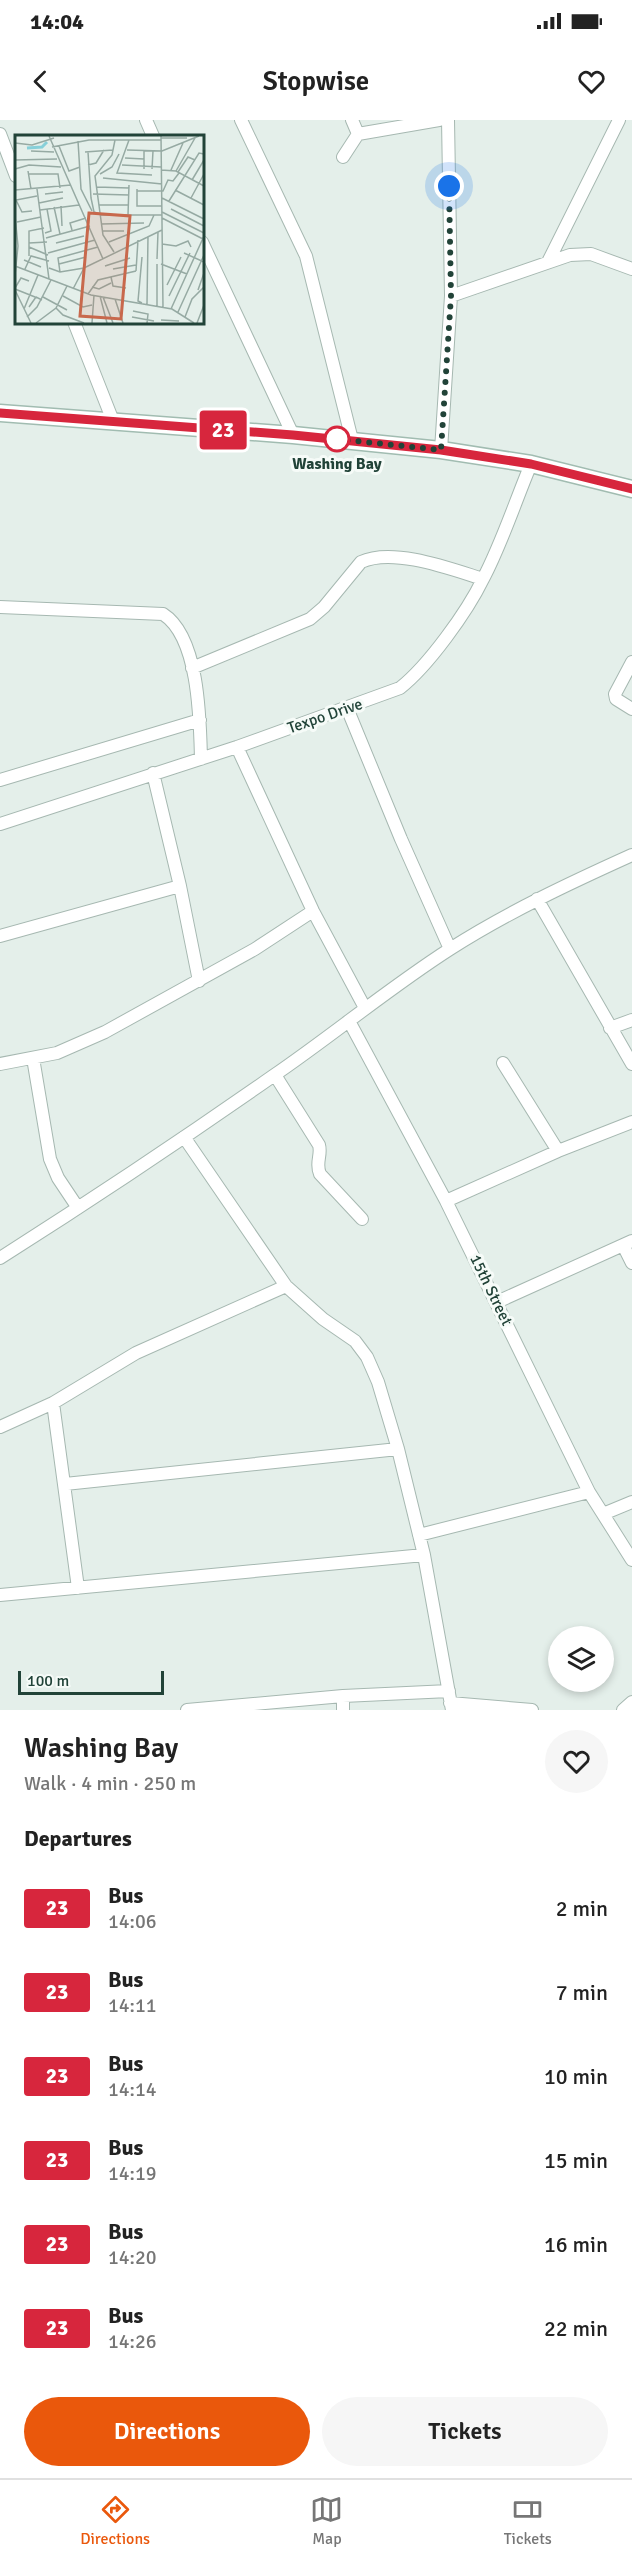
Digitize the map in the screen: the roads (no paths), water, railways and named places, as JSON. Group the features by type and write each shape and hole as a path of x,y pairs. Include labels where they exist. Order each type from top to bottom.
{"main road":[{"path":"0,413 293,435 441,450 531,464 632,489"}],"street":[{"path":"146,120 153,135"},
{"path":"241,120 306,256 352,440"},
{"path":"352,120 358,134"},
{"path":"343,157 358,134 439,120"},
{"path":"441,450 451,296 448,120"},
{"path":"548,262 619,120"},
{"path":"0,134 15,173"},
{"path":"204,246 293,435"},
{"path":"451,296 570,255 591,254 632,268"},
{"path":"75,324 113,422"},
{"name":"Texpo Drive","path":"0,825 237,747 400,688 414,677 440,645 483,579 531,464"},
{"path":"192,668 310,619 324,607 361,562 369,558 396,558 418,562 483,579"},
{"path":"0,607 163,614 173,620 181,633 192,668 200,720 201,759"},
{"path":"632,662 615,694 621,705 632,709"},
{"path":"347,708 401,839 450,949"},
{"path":"0,780 200,720"},
{"path":"237,747 313,911 365,1008"},
{"path":"153,773 180,886 199,981"},
{"path":"0,1258 275,1075 450,949 537,899 632,855"},
{"path":"0,936 180,886"},
{"path":"537,899 632,1064"},
{"path":"0,1064 57,1053 88,1040 199,981 313,911"},
{"path":"610,1028 632,1020"},
{"name":"15th Street","path":"349,1021 446,1201 589,1492 632,1560"},
{"path":"33,1059 50,1159 58,1178 78,1208"},
{"path":"503,1063 558,1151"},
{"path":"275,1075 319,1145 321,1152 317,1168 320,1174 362,1219"},
{"path":"446,1201 558,1151 632,1122"},
{"path":"184,1137 286,1286 323,1319 356,1341 367,1357 378,1382 398,1449 424,1555 450,1701"},
{"path":"496,1302 627,1243 632,1263"},
{"path":"0,1427 53,1402 136,1353 286,1286"},
{"path":"53,1402 78,1588"},
{"path":"65,1484 398,1449"},
{"path":"419,1535 589,1492"},
{"path":"603,1514 632,1502"},
{"path":"0,1595 424,1555"},
{"path":"343,1696 343,1710"},
{"path":"187,1710 343,1696 450,1701 532,1710"},
{"path":"623,1710 632,1702"}],"place":[{"name":"Washing Bay","path":"337,439"}]}
